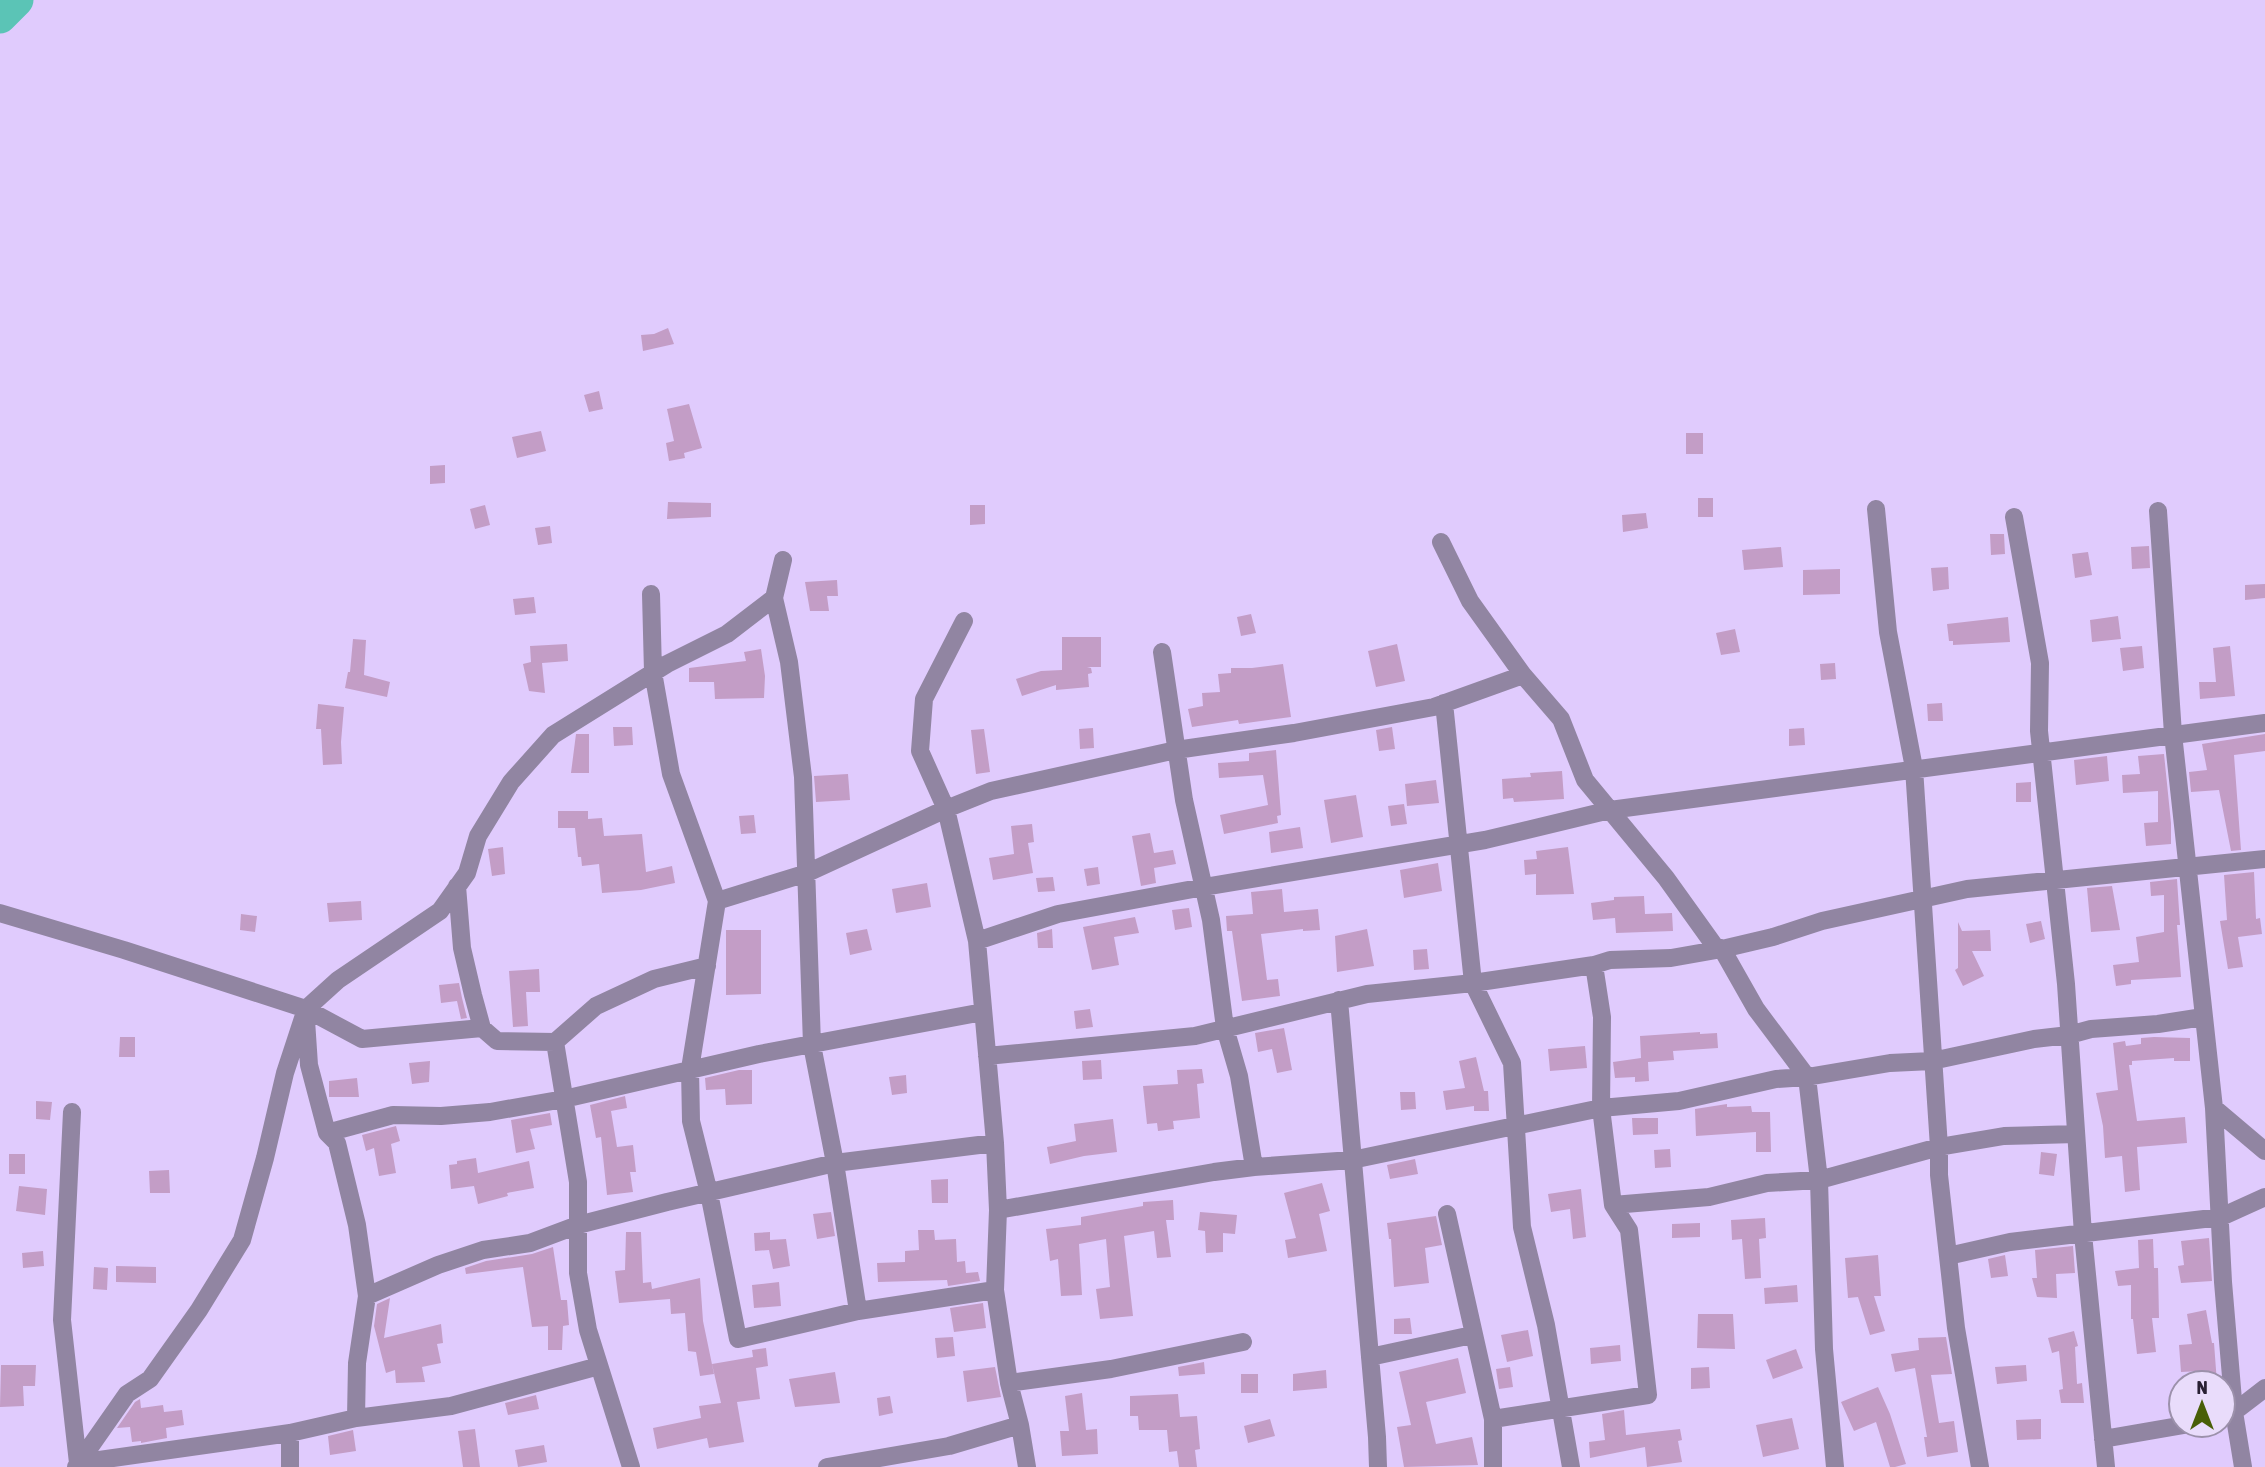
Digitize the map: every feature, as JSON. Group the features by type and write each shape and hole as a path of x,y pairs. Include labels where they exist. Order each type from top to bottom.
{"street":[{"path":"1876,509 1888,632 1914,768 1939,1175 1956,1328 1980,1467"},
{"path":"2158,510 2173,734 2214,1108 2227,1369"},
{"path":"2014,517 2040,663 2039,732 2069,1035 2082,1234 2106,1467"},
{"path":"1441,542 1470,601 1523,675 1561,719 1586,780 1666,878 1714,945 1722,949 1756,1009 1807,1077 1819,1180 1824,1349 1835,1467"},
{"path":"783,560 774,598 789,662 803,777 812,1045 835,1163 858,1311"},
{"path":"651,594 653,672 671,774 717,901 690,1069 691,1121 709,1193 738,1339 858,1311 995,1290"},
{"path":"77,1465 127,1394 150,1379 199,1310 242,1240 285,1073 306,1009 338,980 440,911 467,873 478,836 511,782 553,734 653,672 727,634 774,598"},
{"path":"964,621 923,699 920,751 946,809 977,940 995,1143 998,1210 995,1290 1009,1383 1027,1467"},
{"path":"1162,652 1184,800 1211,920 1225,1028 1239,1076 1254,1167"},
{"path":"717,901 807,873 991,791 1176,750 1294,733 1444,703 1523,675"},
{"path":"1444,703 1473,983 1512,1063 1522,1227 1546,1325 1571,1467"},
{"path":"977,940 1058,914 1458,844 1610,810 2265,723"},
{"path":"987,1056 1195,1036 1367,994 1473,983 1594,965 1610,960 1671,958 1722,949 1773,937 1822,921 1967,889 2265,859"},
{"path":"457,886 462,948 482,1028 497,1041 555,1042 596,1006 654,979 707,965"},
{"path":"0,913 306,1009 362,1039 482,1028"},
{"path":"1493,1419 1648,1395 1629,1230 1613,1205 1601,1108 1602,1017 1594,965"},
{"path":"1339,1000 1370,1357 1376,1466"},
{"path":"306,1009 309,1065 327,1133 337,1143 356,1225 367,1296 356,1363 356,1418"},
{"path":"327,1133 393,1115 491,1112 564,1099 690,1069 984,1012"},
{"path":"998,1210 1254,1167 1352,1160 1601,1108 1679,1101 1776,1080 1889,1063 1932,1061 2091,1029 2158,1024 2203,1017"},
{"path":"555,1042 578,1182 578,1273 588,1330 631,1467"},
{"path":"2214,1108 2265,1151"},
{"path":"72,1112 62,1320 77,1465"},
{"path":"1613,1205 1709,1197 1767,1183 1819,1180 1939,1147 2004,1136 2076,1134"},
{"path":"367,1296 472,1254 530,1242 578,1225 709,1193 835,1163 995,1143"},
{"path":"1948,1256 2010,1242 2221,1217 2265,1196"},
{"path":"1447,1214 1493,1419 1493,1467"},
{"path":"1370,1357 1472,1335"},
{"path":"1009,1383 1111,1369 1243,1342"},
{"path":"77,1465 290,1433 356,1418 451,1406 600,1366"},
{"path":"2237,1407 2265,1388"},
{"path":"827,1467 949,1446 1020,1425"},
{"path":"2103,1439 2167,1428"},
{"path":"290,1433 290,1467"},
{"path":"2236,1439 2243,1467"}],"building":[{"path":"668,328 674,344 643,351 641,335 654,334"},
{"path":"599,391 603,409 589,412 584,395"},
{"path":"689,404 702,448 684,453 685,458 669,461 666,443 674,441 667,409"},
{"path":"541,431 546,451 517,458 512,437"},
{"path":"1686,433 1703,433 1703,454 1686,454"},
{"path":"445,465 445,483 430,484 430,466"},
{"path":"1698,498 1713,498 1713,517 1698,517"},
{"path":"668,502 711,503 711,517 667,519"},
{"path":"485,505 490,525 475,529 470,509"},
{"path":"970,505 985,505 985,524 970,525"},
{"path":"1646,513 1648,528 1623,532 1622,515"},
{"path":"550,526 552,543 538,545 535,528"},
{"path":"1990,534 2004,534 2005,554 1991,555"},
{"path":"2149,546 2150,568 2132,569 2131,547"},
{"path":"1781,547 1783,567 1744,570 1742,550"},
{"path":"2088,552 2092,575 2075,578 2072,554"},
{"path":"1948,567 1949,589 1933,591 1931,568"},
{"path":"1840,569 1840,594 1803,595 1803,570"},
{"path":"837,580 838,596 827,596 829,611 810,611 805,582"},
{"path":"2265,584 2265,598 2245,600 2245,585"},
{"path":"534,597 536,613 515,615 513,599"},
{"path":"1251,614 1256,633 1241,636 1237,617"},
{"path":"2118,616 2121,639 2092,642 2090,620"},
{"path":"2008,617 2010,642 1953,645 1953,641 1949,641 1947,624"},
{"path":"1735,629 1740,652 1721,655 1716,633"},
{"path":"1062,637 1101,637 1101,667 1087,667 1091,668 1092,673 1088,674 1089,687 1056,690 1056,685 1022,696 1016,679 1041,671 1062,670"},
{"path":"353,639 366,640 364,675 390,682 387,697 345,688 350,672"},
{"path":"567,644 568,661 542,663 545,693 529,691 523,664 531,662 530,646"},
{"path":"1397,644 1405,681 1376,687 1368,651"},
{"path":"2142,646 2144,668 2123,671 2120,648"},
{"path":"2230,646 2235,696 2200,699 2199,682 2216,682 2213,648"},
{"path":"761,649 765,676 764,698 715,699 714,682 689,682 689,668 746,661 744,652"},
{"path":"1835,663 1836,679 1821,680 1820,664"},
{"path":"1283,664 1291,717 1239,724 1238,720 1192,727 1188,709 1203,706 1202,693 1220,692 1218,674 1231,673 1231,668"},
{"path":"1942,703 1943,721 1928,721 1927,704"},
{"path":"318,704 344,707 342,764 323,765 321,729 316,729"},
{"path":"613,727 632,727 633,745 614,746"},
{"path":"1392,727 1395,749 1379,751 1376,730"},
{"path":"1093,728 1094,748 1080,749 1079,729"},
{"path":"1804,728 1805,745 1789,746 1789,729"},
{"path":"984,729 990,772 976,774 971,730"},
{"path":"576,734 589,734 589,773 571,773"},
{"path":"2265,734 2265,751 2234,755 2241,850 2231,851 2219,790 2191,792 2189,772 2207,770 2202,744"},
{"path":"1276,750 1281,815 1277,816 1278,823 1224,834 1220,815 1268,805 1263,775 1219,778 1218,763 1249,761 1249,753"},
{"path":"2164,754 2171,844 2146,846 2144,823 2158,822 2158,791 2123,793 2122,775 2140,774 2138,756"},
{"path":"2107,756 2109,781 2076,785 2074,760"},
{"path":"1562,771 1564,799 1514,802 1513,798 1503,799 1502,779 1531,777 1530,773"},
{"path":"848,774 850,800 816,802 814,776"},
{"path":"1436,780 1439,803 1407,806 1405,784"},
{"path":"2031,782 2031,802 2016,802 2016,783"},
{"path":"1356,795 1363,837 1331,843 1324,800"},
{"path":"1404,804 1407,824 1391,826 1388,806"},
{"path":"558,811 588,811 588,819 602,818 604,836 642,834 646,872 672,866 675,883 641,890 602,893 599,864 582,866 581,857 578,857 575,828 558,828"},
{"path":"754,815 756,833 741,834 739,816"},
{"path":"1032,824 1034,842 1028,843 1033,873 993,880 989,858 1014,854 1011,826"},
{"path":"1300,827 1303,848 1271,853 1269,832"},
{"path":"1150,833 1154,853 1173,850 1176,864 1154,868 1156,883 1141,886 1132,836"},
{"path":"503,847 505,874 492,876 488,849"},
{"path":"1568,847 1574,894 1536,895 1536,874 1525,875 1524,860 1537,859 1536,851"},
{"path":"1438,863 1442,891 1404,898 1400,870"},
{"path":"1098,867 1100,884 1087,886 1084,869"},
{"path":"2254,872 2256,919 2260,918 2262,934 2238,937 2243,967 2228,969 2220,921 2227,920 2224,875"},
{"path":"1053,877 1055,891 1038,892 1036,878"},
{"path":"2177,879 2181,977 2131,980 2131,984 2116,986 2113,965 2139,962 2136,937 2164,932 2164,895 2151,896 2150,882"},
{"path":"927,883 931,907 896,913 892,889"},
{"path":"2112,886 2120,930 2091,932 2087,888"},
{"path":"1282,889 1284,912 1318,909 1320,930 1303,929 1261,934 1267,980 1278,979 1280,996 1242,1001 1232,931 1227,931 1226,916 1253,914 1251,892"},
{"path":"1644,896 1645,914 1672,913 1673,931 1616,933 1615,918 1593,920 1591,903 1614,900 1614,897"},
{"path":"361,901 362,920 329,922 327,903"},
{"path":"1189,908 1192,927 1175,930 1172,910"},
{"path":"241,914 257,916 255,932 240,930"},
{"path":"1135,917 1139,933 1114,937 1119,965 1092,970 1083,927"},
{"path":"2041,921 2045,939 2030,943 2026,924"},
{"path":"1958,922 1962,931 1990,930 1991,951 1972,951 1984,976 1963,986 1955,970 1958,968"},
{"path":"867,929 872,950 850,955 846,933"},
{"path":"1052,929 1053,948 1038,948 1037,933"},
{"path":"1367,929 1374,966 1337,972 1335,936"},
{"path":"726,930 761,930 761,994 726,995"},
{"path":"1427,949 1429,969 1414,970 1413,950"},
{"path":"539,969 540,992 526,992 528,1026 513,1027 509,971"},
{"path":"459,983 467,1018 461,1019 457,1001 441,1003 439,985"},
{"path":"1090,1009 1093,1027 1076,1029 1074,1011"},
{"path":"1284,1028 1292,1070 1277,1073 1272,1049 1258,1052 1255,1033"},
{"path":"1717,1033 1718,1048 1673,1051 1674,1060 1648,1062 1649,1081 1635,1082 1635,1077 1615,1078 1613,1062 1641,1058 1640,1036"},
{"path":"120,1037 135,1037 135,1057 119,1057"},
{"path":"2141,1038 2190,1038 2190,1061 2174,1061 2174,1058 2132,1061 2132,1065 2129,1065 2137,1121 2185,1117 2187,1143 2137,1147 2140,1190 2125,1192 2122,1156 2105,1158 2103,1126 2096,1093 2118,1090 2113,1043 2125,1041 2126,1046 2141,1044"},
{"path":"1585,1046 1587,1068 1550,1071 1548,1049"},
{"path":"1476,1057 1484,1091 1488,1091 1489,1111 1474,1111 1474,1106 1446,1110 1443,1091 1465,1088 1459,1061"},
{"path":"1101,1060 1102,1079 1083,1080 1082,1061"},
{"path":"430,1061 429,1082 412,1084 409,1063"},
{"path":"1202,1069 1204,1083 1197,1084 1200,1118 1173,1121 1174,1129 1158,1131 1157,1123 1147,1124 1143,1086 1178,1084 1177,1070"},
{"path":"739,1070 752,1070 752,1104 726,1105 725,1089 706,1090 705,1078"},
{"path":"906,1075 907,1093 892,1095 889,1077"},
{"path":"357,1078 359,1097 329,1097 329,1081"},
{"path":"1400,1092 1415,1092 1416,1109 1401,1110"},
{"path":"625,1096 627,1108 611,1111 617,1147 633,1145 636,1172 630,1172 633,1192 607,1195 601,1137 596,1138 590,1105"},
{"path":"36,1101 52,1102 50,1120 36,1119"},
{"path":"1727,1104 1727,1107 1751,1106 1752,1112 1770,1112 1771,1152 1756,1152 1756,1132 1696,1136 1695,1109"},
{"path":"550,1113 552,1125 530,1129 535,1149 516,1153 511,1120"},
{"path":"1632,1118 1658,1118 1658,1134 1633,1135"},
{"path":"1113,1119 1117,1152 1050,1164 1047,1147 1076,1141 1074,1124"},
{"path":"396,1126 400,1141 391,1144 396,1173 379,1176 374,1148 366,1151 362,1135"},
{"path":"1670,1149 1671,1167 1655,1168 1654,1150"},
{"path":"2041,1152 2057,1154 2054,1176 2039,1174"},
{"path":"9,1154 25,1154 25,1174 9,1174"},
{"path":"476,1158 478,1173 529,1161 534,1188 507,1193 508,1196 478,1204 474,1186 451,1189 449,1165"},
{"path":"1415,1159 1418,1174 1390,1179 1387,1165"},
{"path":"169,1170 170,1193 150,1193 149,1171"},
{"path":"948,1179 948,1203 932,1203 931,1180"},
{"path":"1322,1183 1330,1211 1319,1214 1327,1251 1288,1258 1285,1240 1296,1238 1284,1193"},
{"path":"19,1186 47,1189 45,1215 16,1211"},
{"path":"1581,1189 1586,1237 1573,1239 1570,1209 1551,1212 1548,1194"},
{"path":"1173,1200 1174,1220 1166,1220 1171,1257 1157,1258 1154,1231 1124,1236 1133,1316 1100,1319 1096,1289 1110,1287 1106,1239 1079,1244 1082,1295 1061,1296 1058,1259 1050,1261 1046,1229 1081,1225 1081,1217 1143,1206 1143,1202"},
{"path":"831,1212 835,1236 817,1239 813,1214"},
{"path":"1200,1212 1237,1215 1235,1234 1223,1233 1223,1252 1206,1253 1205,1231 1198,1230"},
{"path":"1436,1216 1442,1245 1425,1248 1429,1283 1394,1287 1391,1239 1387,1223"},
{"path":"1765,1218 1766,1238 1759,1239 1761,1278 1745,1279 1742,1239 1732,1240 1731,1220"},
{"path":"1700,1223 1700,1237 1672,1238 1672,1224"},
{"path":"918,1230 934,1230 935,1240 956,1239 957,1262 965,1261 966,1273 978,1272 980,1281 948,1286 947,1280 878,1282 877,1263 905,1262 905,1251 919,1250"},
{"path":"626,1232 641,1232 643,1283 651,1282 652,1289 700,1278 703,1321 714,1374 700,1376 696,1352 688,1351 685,1313 671,1314 670,1299 619,1303 615,1271 625,1270"},
{"path":"770,1232 770,1240 786,1239 790,1266 773,1269 769,1250 755,1251 754,1233"},
{"path":"2209,1238 2212,1281 2181,1283 2178,1266 2184,1265 2181,1241"},
{"path":"2153,1239 2154,1268 2158,1268 2159,1318 2152,1318 2156,1352 2137,1354 2131,1319 2131,1285 2118,1286 2115,1271 2139,1268 2138,1240"},
{"path":"2073,1246 2075,1273 2056,1274 2057,1298 2037,1297 2032,1278 2037,1278 2035,1250"},
{"path":"553,1247 561,1300 567,1300 569,1325 563,1326 562,1350 548,1350 548,1326 532,1327 523,1267 466,1274 465,1268"},
{"path":"43,1251 44,1266 23,1268 22,1253"},
{"path":"1878,1255 1881,1296 1874,1296 1885,1331 1870,1335 1858,1297 1848,1298 1845,1258"},
{"path":"2005,1255 2008,1276 1991,1278 1988,1259"},
{"path":"116,1266 156,1267 156,1283 116,1282"},
{"path":"94,1267 108,1268 107,1290 93,1289"},
{"path":"779,1282 781,1306 754,1308 752,1285"},
{"path":"1797,1285 1798,1302 1765,1304 1764,1288"},
{"path":"390,1298 384,1338 441,1324 443,1343 437,1344 441,1363 422,1367 425,1382 396,1383 395,1370 386,1373 374,1326 377,1304"},
{"path":"983,1303 986,1328 954,1332 950,1308"},
{"path":"2206,1310 2214,1343 2216,1369 2181,1369 2179,1345 2192,1344 2187,1314"},
{"path":"1698,1314 1733,1314 1735,1349 1697,1348"},
{"path":"1410,1318 1412,1334 1394,1334 1394,1319"},
{"path":"1528,1330 1533,1356 1507,1362 1501,1335"},
{"path":"2074,1331 2078,1346 2075,1347 2077,1384 2082,1383 2084,1403 2061,1403 2059,1390 2063,1389 2059,1351 2052,1353 2048,1338"},
{"path":"953,1337 955,1356 937,1358 935,1338"},
{"path":"1946,1337 1952,1374 1931,1375 1939,1423 1954,1421 1958,1452 1927,1457 1924,1437 1927,1437 1915,1368 1895,1372 1891,1354 1919,1350 1918,1338"},
{"path":"1620,1345 1621,1361 1591,1364 1590,1348"},
{"path":"766,1348 768,1366 756,1368 760,1399 737,1402 744,1442 709,1448 707,1438 657,1449 653,1428 701,1418 699,1406 721,1403 712,1364 753,1357 752,1350"},
{"path":"1796,1349 1803,1368 1773,1379 1766,1360"},
{"path":"1458,1358 1466,1393 1426,1402 1436,1444 1472,1437 1478,1465 1404,1467 1397,1427 1411,1425 1399,1372"},
{"path":"1204,1362 1205,1374 1179,1376 1178,1367"},
{"path":"1,1365 36,1365 35,1386 23,1386 24,1406 0,1407"},
{"path":"2026,1365 2027,1381 1997,1384 1995,1367"},
{"path":"995,1367 1001,1397 967,1402 963,1371"},
{"path":"1510,1367 1513,1387 1499,1389 1496,1369"},
{"path":"1709,1367 1710,1388 1691,1389 1691,1368"},
{"path":"1326,1370 1327,1388 1293,1391 1293,1374"},
{"path":"835,1372 840,1403 795,1407 789,1379"},
{"path":"1241,1374 1258,1374 1258,1393 1241,1393"},
{"path":"1878,1387 1906,1464 1890,1467 1876,1422 1854,1431 1841,1402"},
{"path":"1082,1393 1086,1430 1097,1429 1098,1454 1062,1456 1060,1431 1069,1431 1065,1396"},
{"path":"1178,1394 1180,1417 1197,1416 1200,1449 1195,1450 1197,1467 1179,1467 1177,1451 1169,1452 1167,1430 1139,1430 1138,1416 1130,1416 1130,1396"},
{"path":"536,1395 539,1409 508,1415 505,1403"},
{"path":"890,1396 893,1413 879,1416 877,1398"},
{"path":"140,1399 141,1408 163,1405 164,1412 182,1410 184,1425 166,1428 167,1438 132,1442 130,1427 117,1428"},
{"path":"1624,1410 1626,1435 1680,1429 1682,1440 1678,1441 1682,1462 1647,1467 1645,1447 1590,1458 1589,1442 1605,1440 1602,1414"},
{"path":"1792,1418 1799,1449 1763,1457 1756,1425"},
{"path":"1270,1419 1275,1436 1248,1443 1244,1426"},
{"path":"2041,1419 2041,1439 2017,1440 2016,1420"},
{"path":"475,1429 480,1467 463,1467 458,1431"},
{"path":"353,1430 356,1451 330,1455 328,1436"},
{"path":"544,1445 547,1462 518,1467 515,1450"}],"waterway":[{"path":"0,17 17,0"}]}
